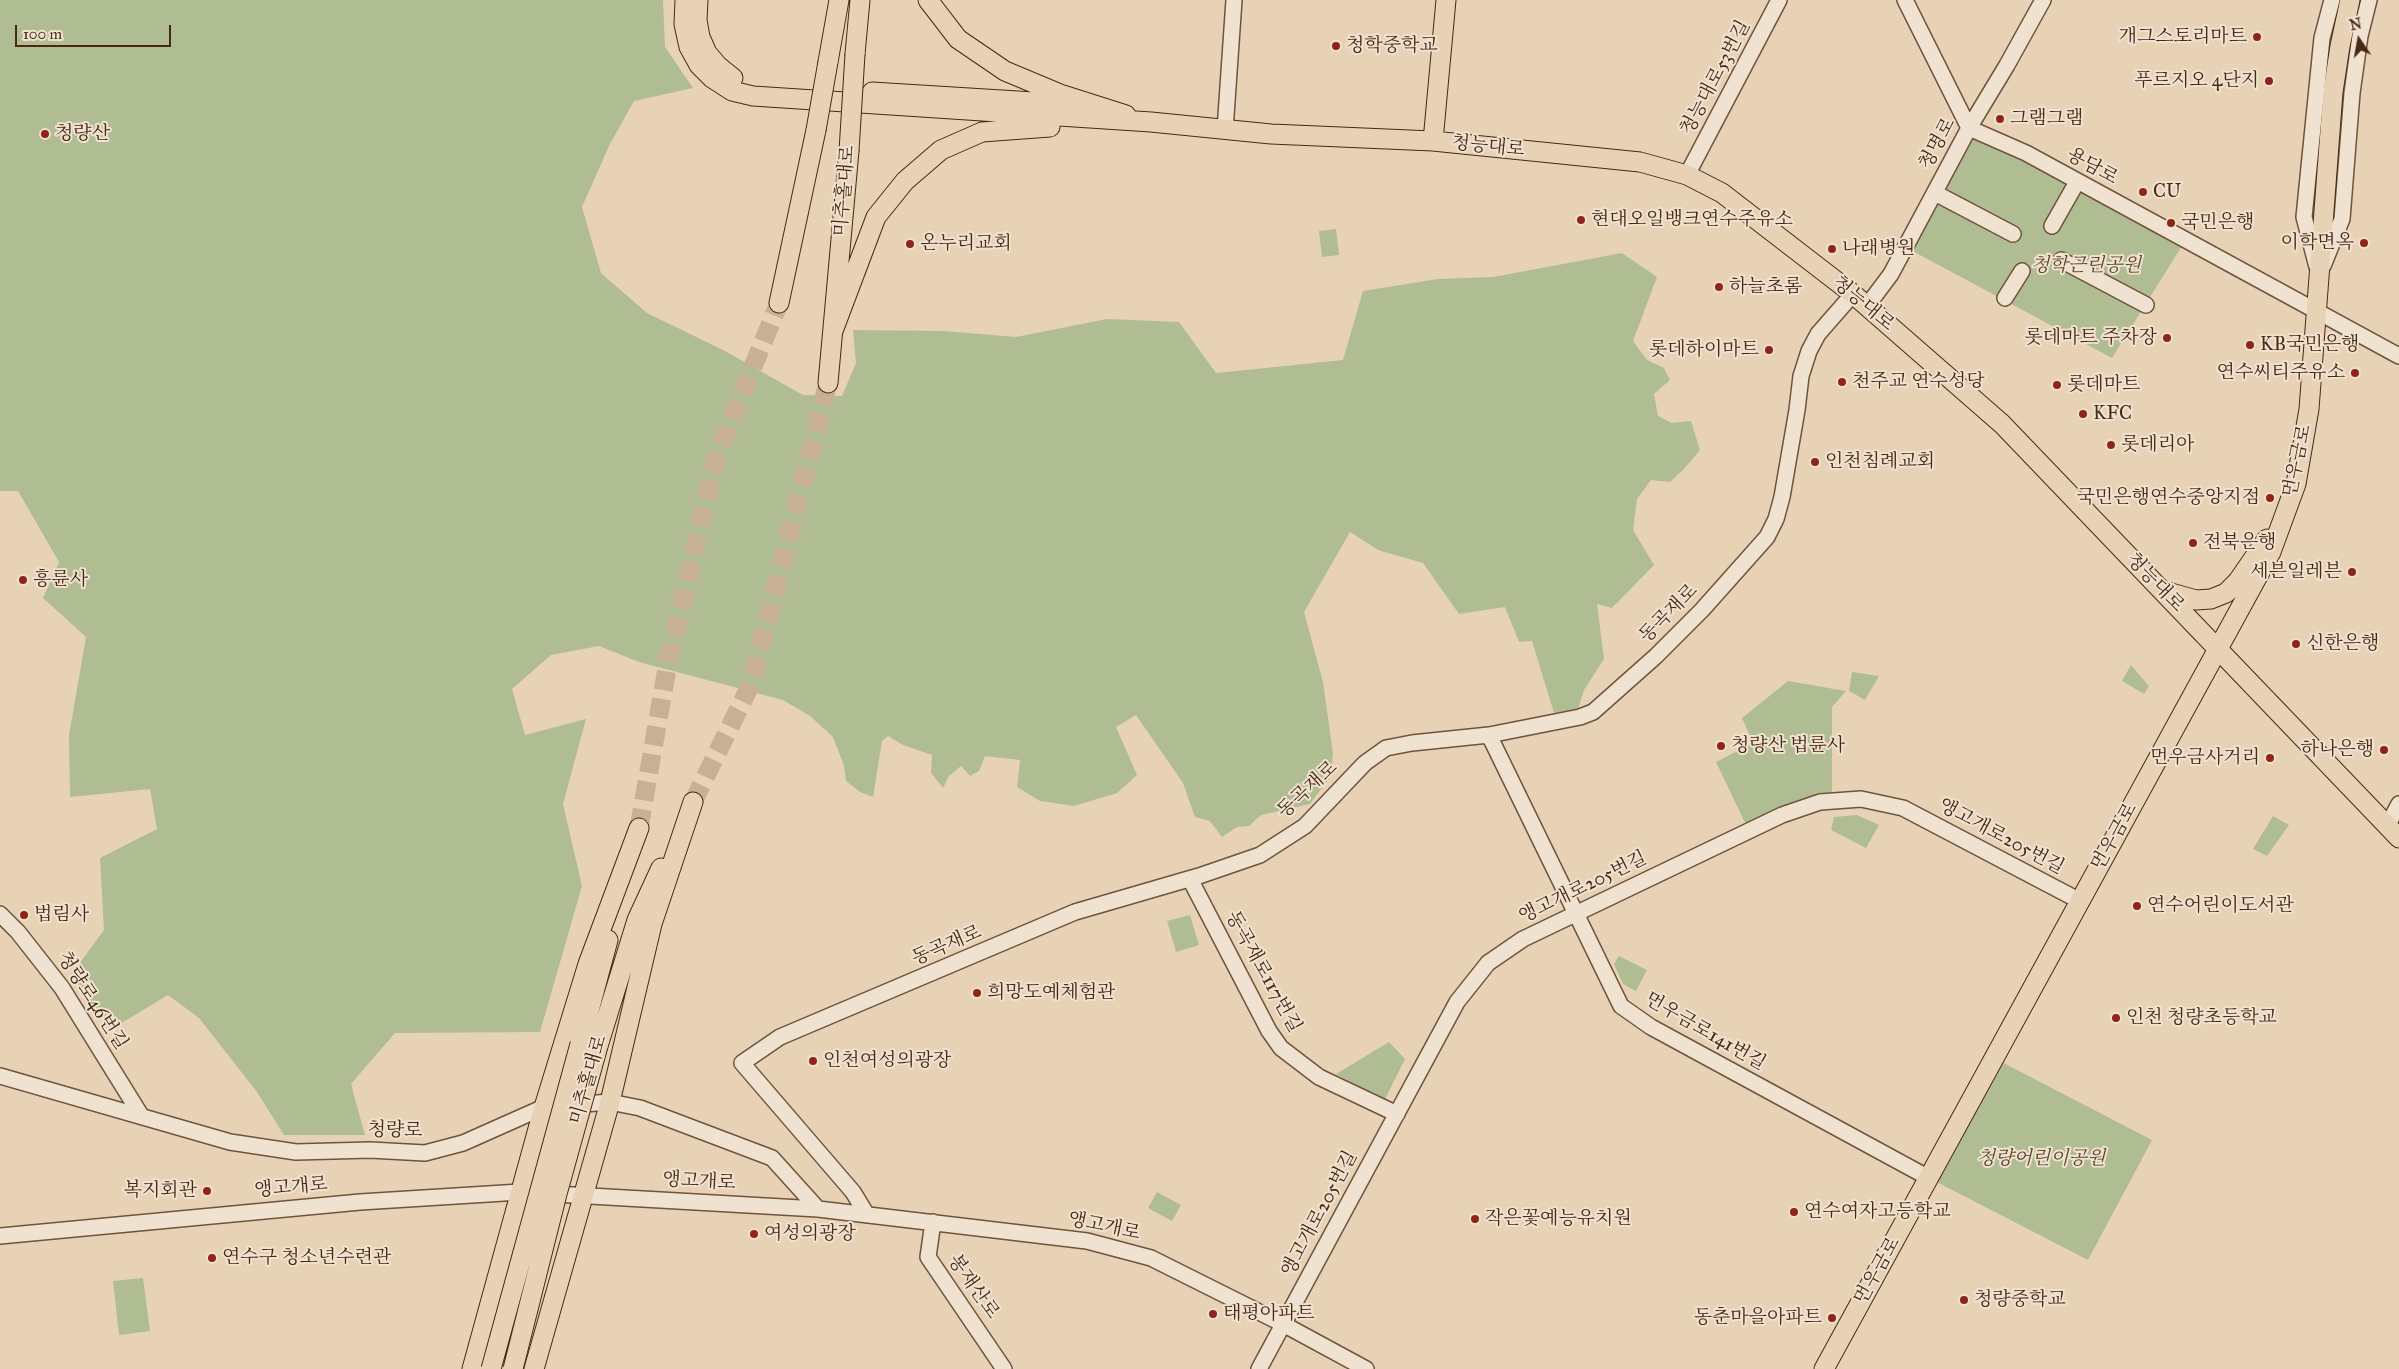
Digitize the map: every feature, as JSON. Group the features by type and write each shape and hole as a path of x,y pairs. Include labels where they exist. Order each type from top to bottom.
{"main road":[{"path":"685,0 684,24 689,47 698,65 712,78 732,91 753,96 1151,122"},
{"path":"698,0 699,28 707,53 718,66 733,78 756,85 1050,102 1151,122"},
{"path":"828,62 829,0"},
{"name":"미추홀대로","path":"779,303 816,130 839,0"},
{"name":"미추홀대로","path":"828,383 849,151 860,0"},
{"path":"928,0 958,39 1004,71 1060,94 1151,122"},
{"path":"1433,142 1446,0"},
{"name":"먼우금로","path":"1824,1369 2271,552 2296,484 2309,409 2333,92 2350,0"},
{"path":"833,331 876,217 905,181 941,150 982,132 1094,122 1151,122"},
{"name":"청능대로","path":"1151,122 1225,130 1433,142 1640,162 1687,175 1722,193 1860,300 2002,424 2393,832"},
{"path":"2162,590 2196,600 2211,599 2226,593 2238,581 2287,509"},
{"name":"미추홀대로","path":"491,1369 589,1045 644,903 693,802 652,924 610,1102"},
{"name":"미추홀대로","path":"512,1369 557,1194 639,828 600,928 544,1107"},
{"path":"534,1369 610,1102"},
{"path":"472,1369 544,1107"}],"street":[{"path":"1225,130 1234,0"},
{"name":"청능대로53번길","path":"1687,175 1779,0"},
{"path":"1905,0 1969,128"},
{"name":"청명로","path":"1860,300 1891,274 1969,128 2008,65 2042,0"},
{"name":"먼우금로","path":"2319,277 2304,217 2322,38 2332,0"},
{"name":"먼우금로","path":"2319,277 2342,219 2352,93 2360,36 2369,0"},
{"name":"용담로","path":"1969,128 2026,153 2278,292 2399,356"},
{"path":"2052,226 2077,182"},
{"path":"1935,193 2013,234"},
{"path":"2061,260 2146,305"},
{"path":"2005,298 2022,271"},
{"name":"동곡재로","path":"867,1215 853,1192 742,1063 780,1038 1075,912 1190,879 1260,855 1305,826 1365,763 1386,748 1412,743 1489,736 1580,717 1593,712 1656,656 1755,553 1776,519 1792,440 1800,376 1809,351 1818,334 1860,300"},
{"name":"먼우금로141번길","path":"1489,736 1621,1006 1634,1017 1929,1178"},
{"name":"앵고개로205번길","path":"1259,1369 1457,1002 1488,963 1523,939 1782,815 1820,802 1861,799 1904,808 2080,901"},
{"path":"2393,832 2399,804"},
{"name":"동곡재로117번길","path":"1190,879 1269,1031 1282,1048 1319,1077 1396,1114"},
{"name":"청량로46번길","path":"0,914 18,932 62,988 142,1117"},
{"name":"청량로","path":"0,1076 230,1142 296,1152 370,1150 425,1153 463,1143 544,1107 610,1102 640,1108 772,1158 818,1209"},
{"name":"앵고개로","path":"0,1236 360,1202 520,1192 818,1209 1087,1242 1151,1258 1283,1324 1366,1369"},
{"name":"봉재산로","path":"933,1222 928,1257 1004,1369"}],"green space":[{"path":"0,0 663,0 665,47 693,88 634,101 610,144 582,207 601,273 647,313 723,350 803,395 842,396 856,363 853,330 944,331 1016,337 1107,319 1179,322 1216,373 1343,360 1363,291 1438,279 1493,277 1622,253 1657,277 1633,341 1647,360 1664,368 1670,380 1654,394 1658,416 1672,423 1691,421 1700,450 1670,482 1651,480 1637,499 1633,530 1654,565 1612,608 1597,604 1604,659 1584,690 1578,709 1554,713 1532,641 1519,642 1505,607 1459,614 1423,563 1378,550 1350,532 1304,612 1323,682 1333,753 1331,776 1310,804 1261,815 1249,826 1237,827 1222,837 1210,821 1195,817 1183,783 1136,715 1116,727 1137,775 1117,793 1074,806 1040,801 1017,787 1020,760 985,756 979,771 970,776 961,766 949,776 943,788 931,773 932,755 903,745 888,736 882,741 873,797 860,792 846,781 844,766 833,737 810,716 783,700 639,662 599,646 551,655 512,689 525,735 586,719 563,804 582,886 540,1032 395,1033 351,1084 365,1135 284,1135 257,1092 199,1018 168,995 110,1030 71,975 104,930 100,858 157,829 150,789 70,797 69,735 86,637 43,598 59,562 18,491 0,491"},
{"name":"청학근린공원","path":"1969,128 2185,241 2112,358 1905,247"},
{"path":"1336,229 1339,255 1322,257 1319,231"},
{"path":"2131,665 2149,686 2144,694 2122,681"},
{"path":"1852,672 1879,676 1865,700 1849,691"},
{"path":"1788,681 1846,691 1832,707 1832,801 1749,831 1716,762 1753,743 1742,718"},
{"path":"1857,815 1879,825 1866,848 1831,830 1834,817"},
{"path":"2273,816 2289,825 2267,856 2253,849"},
{"path":"1190,915 1199,945 1176,952 1167,921"},
{"path":"1619,956 1647,970 1636,991 1623,984 1614,964"},
{"path":"1389,1042 1405,1059 1384,1101 1336,1074"},
{"name":"청량어린이공원","path":"1994,1058 2152,1140 2088,1260 1929,1178"},
{"path":"1157,1192 1181,1205 1172,1221 1148,1208"},
{"path":"143,1278 150,1331 119,1335 113,1281"}],"tunnel":[{"path":"639,828 669,657 717,455 779,303"},
{"path":"693,802 751,684 828,383"}],"place":[{"name":"개그스토리마트","path":"2257,37"},
{"name":"청학중학교","path":"1336,46"},
{"name":"푸르지오 4단지","path":"2269,81"},
{"name":"그램그램","path":"2000,119"},
{"name":"청량산","path":"45,134"},
{"name":"CU","path":"2143,192"},
{"name":"현대오일뱅크연수주유소","path":"1581,220"},
{"name":"국민은행","path":"2171,223"},
{"name":"이학면옥","path":"2364,243"},
{"name":"온누리교회","path":"910,244"},
{"name":"나래병원","path":"1832,249"},
{"name":"하늘초롬","path":"1719,287"},
{"name":"롯데마트 주차장","path":"2167,338"},
{"name":"KB국민은행","path":"2250,345"},
{"name":"롯데하이마트","path":"1769,350"},
{"name":"연수씨티주유소","path":"2355,373"},
{"name":"천주교 연수성당","path":"1842,382"},
{"name":"롯데마트","path":"2057,385"},
{"name":"KFC","path":"2083,414"},
{"name":"롯데리아","path":"2111,445"},
{"name":"인천침례교회","path":"1815,462"},
{"name":"국민은행연수중앙지점","path":"2270,498"},
{"name":"전북은행","path":"2193,543"},
{"name":"세븐일레븐","path":"2352,572"},
{"name":"흥륜사","path":"23,580"},
{"name":"신한은행","path":"2296,644"},
{"name":"청량산 법륜사","path":"1721,746"},
{"name":"하나은행","path":"2384,750"},
{"name":"먼우금사거리","path":"2270,758"},
{"name":"연수어린이도서관","path":"2137,906"},
{"name":"법림사","path":"24,915"},
{"name":"희망도예체험관","path":"977,993"},
{"name":"인천 청량초등학교","path":"2116,1018"},
{"name":"인천여성의광장","path":"813,1061"},
{"name":"복지회관","path":"207,1191"},
{"name":"연수여자고등학교","path":"1794,1212"},
{"name":"작은꽃예능유치원","path":"1475,1219"},
{"name":"여성의광장","path":"754,1234"},
{"name":"연수구 청소년수련관","path":"212,1258"},
{"name":"청량중학교","path":"1964,1300"},
{"name":"태평아파트","path":"1213,1314"},
{"name":"동춘마을아파트","path":"1832,1318"}]}
